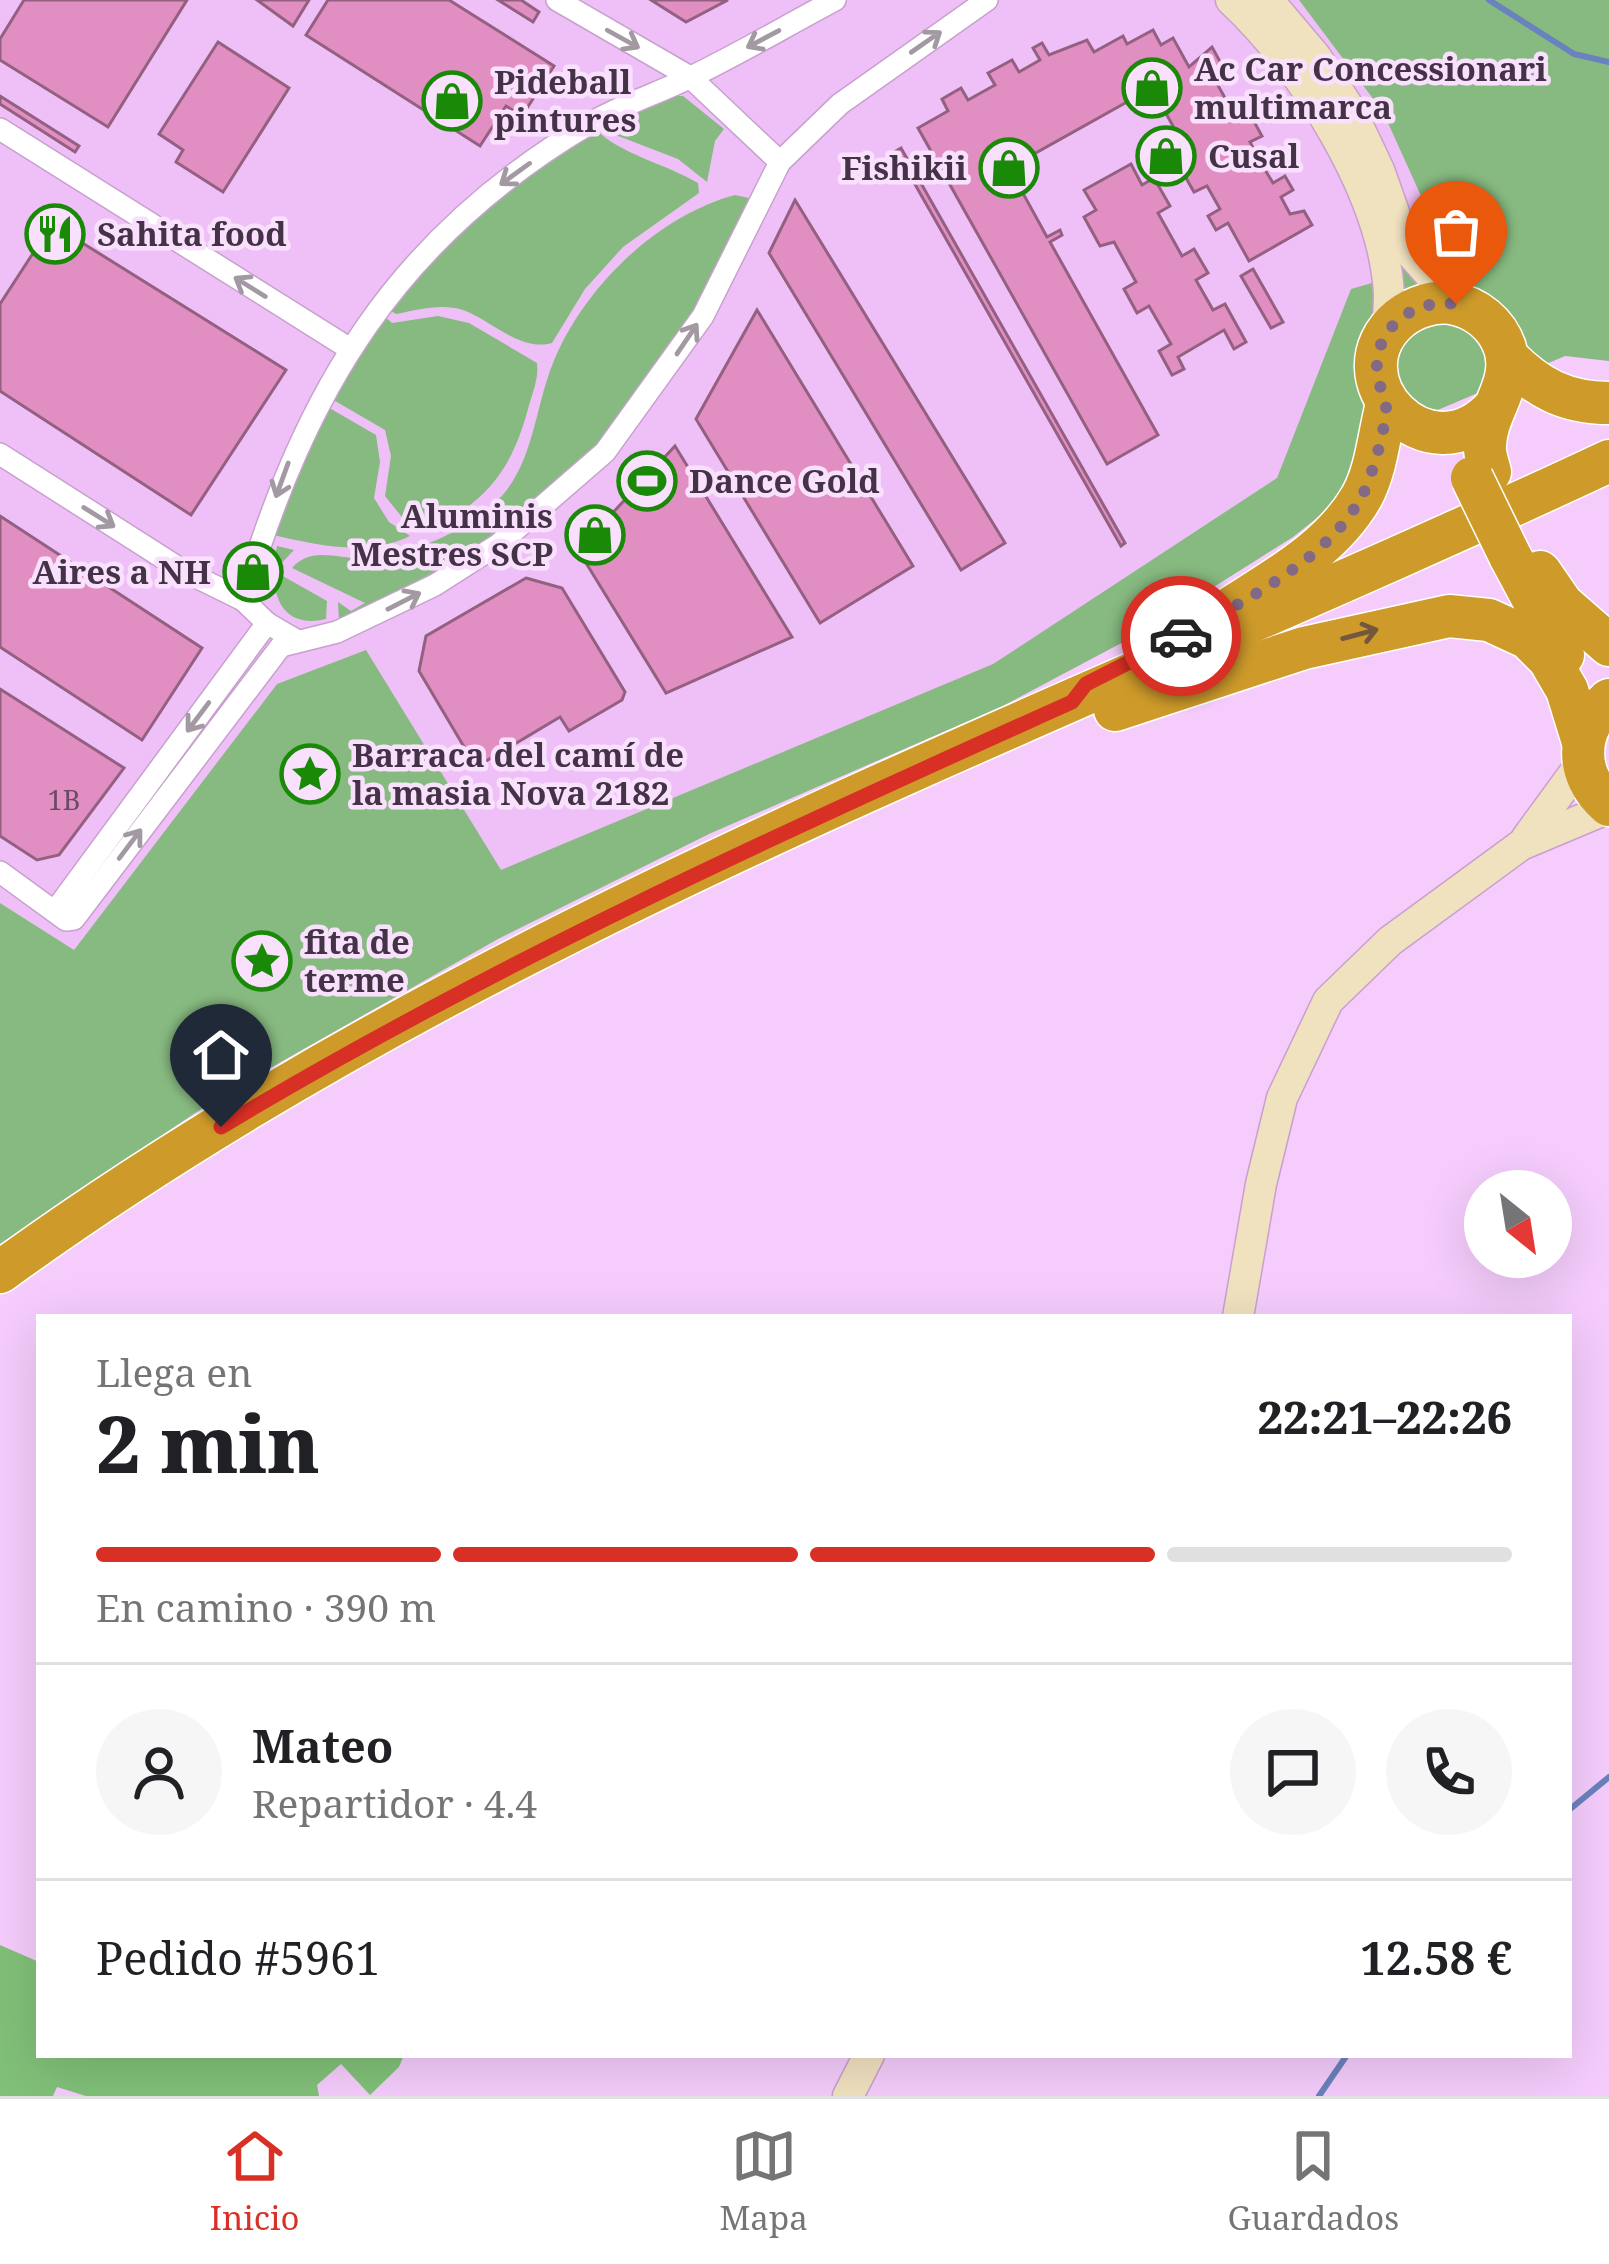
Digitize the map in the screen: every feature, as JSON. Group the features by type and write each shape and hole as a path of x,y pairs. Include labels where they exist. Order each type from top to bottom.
{"highway":[{"path":"1609,403 1581,403 1543,389 1507,357 1490,323 1456,304 1421,306 1388,331 1376,367 1387,404 1481,475 1560,623 1609,670"},
{"path":"1481,475 1495,407 1507,380 1507,357"},
{"path":"1072,702 1086,684 1231,608 1317,549 1362,496 1387,404"},
{"path":"1429,432 1466,429 1495,407"},
{"path":"0,1272 152,1168 513,963 698,873 1609,461"},
{"path":"1116,710 1164,684 1609,490"},
{"path":"1524,557 1562,604 1609,645"},
{"path":"1524,557 1538,614 1574,672 1591,731 1591,785 1609,807"},
{"path":"513,963 527,968 794,845 1116,710 1304,648 1449,616 1489,620 1528,638 1591,731"}],"street":[{"path":"557,0 690,77 780,162"},
{"path":"243,599 288,464 350,349 442,235 504,181 596,119 690,77 835,0"},
{"path":"0,454 182,570 243,599 267,623 296,640 306,642 337,632 435,585 499,544 605,452 703,316 780,162 840,104 987,0"},
{"path":"1231,0 1284,58 1328,121 1387,234 1407,249 1456,304"},
{"path":"1268,0 1316,57 1351,111 1379,170 1387,234 1388,331"},
{"path":"0,129 350,349"},
{"path":"55,910 267,623"},
{"path":"0,872 66,920 74,920 259,672 281,646 296,640"},
{"path":"1521,845 1591,731"},
{"path":"1239,1314 1280,1104 1291,1070 1337,990 1390,941 1521,845 1609,807"},
{"path":"848,2096 867,2058"}],"shaded area":[{"path":"0,0 1299,0 1383,112 1451,261 1351,290 1277,478 993,664 501,871 366,651 277,684 73,951 0,903"}],"green space":[{"path":"1245,0 1255,0 1418,270 1450,260 1383,112 1299,0 1609,0 1609,361 1565,356 1360,443 1349,485 1327,510 1293,537 1144,631 1003,706 709,834 498,939 219,1097 0,1244 0,903 74,950 277,684 366,650 501,870 993,664 1277,478 1351,289 1396,276"},
{"path":"665,96 683,96 724,129 715,141 707,182 678,159 613,134 607,125"},
{"path":"597,130 617,145 698,183 699,193 623,247 585,289 552,343 517,339 455,308 396,314 388,309 473,216 542,163"},
{"path":"735,195 749,198 702,300 659,368 583,459 496,531 448,563 339,622 338,602 351,611 365,603 292,568 318,555 369,558 406,551 444,537 493,505 523,462 547,379 566,335 603,282 678,220"},
{"path":"384,316 392,323 438,316 469,323 537,363 521,430 505,466 467,507 430,528 405,521 385,496 391,456 385,430 330,398"},
{"path":"326,406 376,435 380,462 374,498 389,522 410,536 359,548 273,535"},
{"path":"277,546 294,550 274,571"},
{"path":"274,571 327,601 326,619 309,621 286,611 275,589"},
{"path":"0,1945 36,1961 36,2058 403,2058 370,2095 341,2064 317,2085 319,2096 86,2096 57,2087 53,2096 0,2096"}],"building":[{"path":"24,0 187,0 108,127 0,60 0,39"},
{"path":"257,0 309,0 293,26"},
{"path":"328,0 449,0 554,66 522,116 506,106 480,146 306,35"},
{"path":"498,0 521,0 539,12 533,22"},
{"path":"651,0 728,0 686,22"},
{"path":"1153,30 1161,45 1173,38 1189,67 1212,47 1223,67 1211,73 1234,114 1246,107 1262,136 1250,142 1261,163 1273,183 1285,176 1293,190 1281,197 1290,214 1304,211 1312,225 1249,261 1228,223 1216,230 1208,216 1220,209 1207,186 1194,192 1178,164 1190,157 1152,88 1009,168 1047,237 1060,230 1062,235 1050,242 1158,435 1107,464 918,128 948,111 942,99 961,88 968,100 995,85 988,73 1012,60 1019,72 1040,60 1033,48 1042,43 1049,55 1087,40 1094,52 1123,36 1127,44"},
{"path":"218,42 289,88 223,192 176,162 183,150 159,134"},
{"path":"0,96 79,146 75,152 0,104"},
{"path":"901,148 1125,543 1121,546 896,151"},
{"path":"1131,164 1142,185 1154,178 1170,206 1158,213 1182,256 1194,249 1208,273 1196,280 1213,310 1225,304 1246,342 1234,349 1224,330 1178,357 1184,369 1172,375 1159,351 1171,344 1149,306 1137,313 1124,289 1136,282 1114,242 1100,246 1084,217 1096,210 1084,190"},
{"path":"795,200 1005,543 961,570 769,253"},
{"path":"52,224 286,370 191,515 0,391 0,304"},
{"path":"1253,269 1283,322 1271,328 1241,276"},
{"path":"757,310 913,566 820,623 696,419"},
{"path":"675,446 792,637 666,693 578,550"},
{"path":"0,516 202,648 142,740 0,647"},
{"path":"526,578 562,588 625,692 622,700 569,731 560,717 476,767 419,671 426,636"},
{"path":"0,689 124,768 59,855 37,860 0,836"}],"waterway":[{"path":"1489,0 1574,54 1609,62"},
{"path":"1572,1808 1609,1777"},
{"path":"1319,2096 1345,2058"}],"way so far":[{"path":"1181,636 1284,574 1342,524 1362,496 1375,462 1387,404 1377,374 1382,342 1393,325 1415,309 1456,304"}],"place":[{"name":"Ac Car Concessionari multimarca","path":"1152,88"},
{"name":"Pideball pintures","path":"452,101"},
{"name":"Cusal","path":"1166,156"},
{"name":"Fishikii","path":"1009,168"},
{"name":"Sahita food","path":"55,234"},
{"name":"Dance Gold","path":"647,481"},
{"name":"Aluminis Mestres SCP","path":"595,535"},
{"name":"Aires a NH","path":"253,572"},
{"name":"Barraca del camí de la masia Nova 2182","path":"310,774"},
{"name":"fita de terme","path":"262,961"}],"route":[{"path":"221,1127 504,968 698,873 1072,702 1086,684 1181,636"}]}
